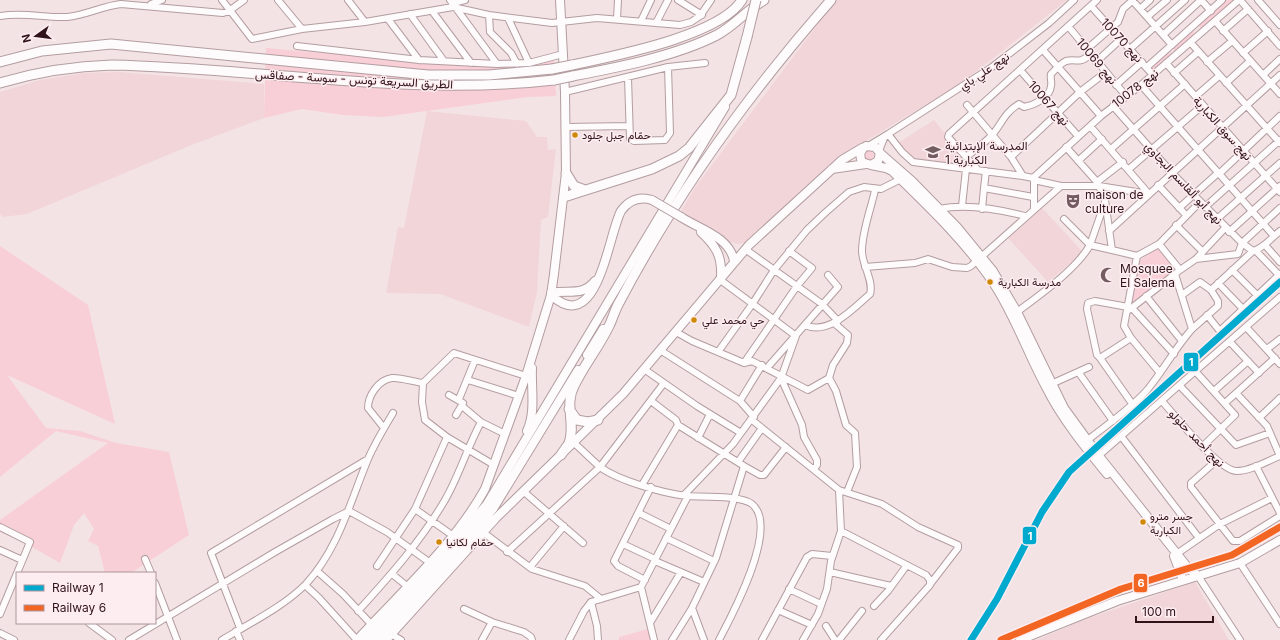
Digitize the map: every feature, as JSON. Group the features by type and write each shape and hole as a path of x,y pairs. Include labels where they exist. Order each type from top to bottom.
{"highway":[{"name":"الطريق السريعة تونس - سوسة - صفاقس","path":"0,62 49,50 111,44 157,47 414,74 465,76 552,69 626,54 711,25 730,14 742,0"},
{"path":"564,197 652,169 679,156 702,135 732,95 748,37 756,0"},
{"name":"الطريق السريعة تونس - سوسة - صفاقس","path":"0,83 29,75 62,69 112,65 428,86 504,85 554,80 627,66 700,42 723,31 764,0"},
{"path":"561,455 569,444 571,436 569,400 573,387 610,326 619,302 701,166 787,51 831,0"},
{"path":"566,174 574,186 585,190"},
{"path":"569,409 576,420 588,422 598,420"}],"main road":[{"path":"357,640 429,562 474,508 485,490 532,358 551,294 566,174 565,92 560,0"},
{"path":"366,640 433,568 487,504 732,95"},
{"path":"866,147 860,157 868,165 886,168 901,180 979,258 1048,385 1087,444 1175,556 1183,580"},
{"path":"388,637 496,518 623,394 747,247 842,160 866,147 876,147 879,152 912,180 939,209 1001,284 1017,312 1048,385"},
{"path":"832,169 868,165 878,161 879,152"},
{"path":"551,294 561,304 567,305 580,302 595,288 621,211 627,204 635,199 646,198 652,200 724,243 736,248 747,247"},
{"path":"691,224 708,239 718,252 721,260 720,278"},
{"path":"724,243 731,250 733,262"},
{"path":"718,252 733,262"},
{"path":"554,274 566,290"},
{"path":"551,294 566,290 580,292 585,290 600,274"},
{"path":"376,640 438,573 493,509 619,302"},
{"path":"515,458 530,423 532,358"},
{"path":"1096,456 1178,553 1189,569 1198,576"},
{"path":"1020,640 1117,601 1240,563 1279,541"},
{"path":"389,626 421,601"}],"street":[{"path":"148,5 162,0"},
{"path":"222,0 252,39 302,29 388,19 432,11 465,0"},
{"path":"0,16 20,13 68,17 115,5 148,5 218,13 229,11 244,0"},
{"path":"278,0 302,29"},
{"path":"348,0 365,22"},
{"path":"617,19 618,0"},
{"path":"656,23 668,0"},
{"path":"678,0 688,2 702,15"},
{"path":"453,3 489,15 508,18 561,23 589,19 617,19 680,25 691,22 702,15 711,0"},
{"name":"نهج علي باي","path":"866,147 992,67 1049,22 1074,0"},
{"path":"978,170 948,135 1097,0"},
{"path":"1087,49 1118,22 1123,9 1132,0 1172,45"},
{"path":"1140,9 1150,0"},
{"path":"1147,17 1167,0"},
{"path":"1131,48 1185,0"},
{"path":"1163,35 1201,0 1211,11"},
{"path":"1147,67 1222,0"},
{"path":"1239,0 1280,46"},
{"name":"نهج 10078","path":"1033,179 1101,116 1153,75 1239,0"},
{"path":"1258,0 1280,25"},
{"path":"1262,5 1268,0"},
{"path":"641,21 648,1"},
{"path":"453,3 496,64"},
{"name":"نهج 10070","path":"1091,6 1131,48 1153,75"},
{"path":"1176,8 1184,16"},
{"path":"1223,30 1248,9"},
{"path":"432,11 471,63"},
{"path":"410,14 444,61"},
{"path":"489,15 490,32 511,53 517,64"},
{"path":"508,18 528,63"},
{"path":"388,19 419,60"},
{"path":"1215,21 1232,42 1280,94"},
{"path":"1195,25 1202,32"},
{"name":"نهج 10069","path":"1068,26 1087,49 1090,55 1126,96"},
{"path":"1243,53 1268,31"},
{"path":"1096,62 1122,39"},
{"path":"1207,62 1232,42"},
{"path":"1191,43 1219,76 1279,141 1205,208"},
{"path":"297,46 419,60 496,64 528,63 563,54"},
{"path":"1043,50 1101,116"},
{"path":"1174,73 1198,52"},
{"path":"966,157 992,135 1003,117 1012,108 1020,104 1024,107 1034,105 1043,97 1052,86 1051,74 1058,67 1066,62 1081,62 1090,55"},
{"path":"1263,75 1280,59"},
{"path":"1226,83 1250,61"},
{"path":"1116,85 1142,62"},
{"path":"565,92 668,68 705,63"},
{"name":"نهج سوق الكبارية","path":"1166,64 1279,189"},
{"path":"628,78 629,137 632,140 662,140 668,138 670,133 668,68"},
{"name":"نهج 10067","path":"1020,70 1078,136"},
{"path":"1011,157 1080,92 1106,72"},
{"path":"1109,231 1280,75"},
{"path":"1196,96 1219,76"},
{"path":"1111,149 1133,128 1185,84"},
{"path":"1141,85 1274,236"},
{"path":"967,105 1011,157 1023,176"},
{"path":"1129,170 1203,105"},
{"name":"نهج أبو ألقاسم البجاوي","path":"1113,106 1172,173 1227,230 1242,243 1258,249"},
{"path":"1179,208 1280,116"},
{"path":"566,127 629,126"},
{"path":"1090,126 1123,162 1149,194"},
{"path":"879,152 887,135 913,162 1023,176 1061,186 1098,184 1149,194"},
{"path":"1078,161 1102,139"},
{"path":"1066,147 1098,184 1105,200 1112,250"},
{"path":"1098,184 1123,162"},
{"path":"1217,219 1280,163"},
{"path":"962,206 966,169"},
{"path":"982,208 986,171"},
{"path":"1033,179 1034,208"},
{"path":"718,352 753,303 774,270 812,226 849,192 864,187 870,187 876,190 889,187 901,180"},
{"path":"1158,185 1186,215"},
{"path":"865,266 915,263 928,259 952,267 967,268 1061,186"},
{"path":"984,188 1033,197"},
{"path":"1129,309 1196,259 1227,230 1279,189"},
{"path":"805,325 819,328 836,322 870,294 870,286 862,252 863,241 876,190"},
{"path":"1017,312 1081,258 1090,245 1105,200"},
{"path":"1064,219 1090,245 1137,256 1159,244 1200,202"},
{"path":"939,209 962,206 1025,216"},
{"path":"1196,259 1238,254 1242,243 1280,208"},
{"path":"1176,225 1203,252"},
{"path":"1211,290 1232,270 1280,231"},
{"path":"1159,244 1177,272 1192,329"},
{"path":"676,332 744,363 751,361 764,366 808,390 828,378 833,364 844,349 849,337 847,332 836,322 822,304 774,270 747,247"},
{"path":"1258,249 1280,262"},
{"path":"1207,315 1220,330 1280,274 1258,249"},
{"path":"744,363 797,286 812,268 789,251"},
{"path":"1137,256 1129,309 1124,326 1131,338 1160,373"},
{"path":"1232,270 1258,296"},
{"path":"740,401 764,366 796,336 838,287 828,275"},
{"path":"720,278 796,336"},
{"path":"1087,444 1133,405 1160,373 1192,329 1218,306 1218,301 1211,290 1200,282 1182,294"},
{"path":"1218,283 1243,309"},
{"path":"1146,296 1182,341"},
{"path":"1096,456 1180,386 1280,297"},
{"path":"1133,405 1097,355 1087,309 1088,303 1095,301 1129,309 1174,354"},
{"path":"1246,327 1280,364"},
{"path":"568,640 584,611 591,602 641,587 686,496 724,455 782,377 796,336"},
{"path":"1100,358 1131,338"},
{"path":"1267,349 1280,339"},
{"path":"1230,342 1259,373"},
{"path":"660,350 740,401 762,428 839,490 882,504 918,527 958,545 953,557 881,640"},
{"path":"494,466 447,438 425,420 422,402 423,383 454,353 526,376"},
{"path":"1226,403 1275,358"},
{"path":"459,399 475,360"},
{"path":"1214,391 1248,361"},
{"path":"1048,385 1090,367"},
{"path":"644,369 710,414 741,433"},
{"path":"1196,372 1226,403 1235,415 1203,446"},
{"path":"1079,373 1114,421"},
{"path":"782,377 802,425 804,437 817,460 817,465 814,469"},
{"path":"384,428 368,408 369,398 374,390 384,381 393,378 423,383"},
{"path":"828,378 836,390 845,422 855,433 856,467 847,492"},
{"path":"468,380 519,396"},
{"path":"507,552 600,467 664,383"},
{"path":"1180,386 1220,430 1236,445 1270,432"},
{"path":"1236,393 1270,432 1280,456"},
{"path":"449,395 463,402 456,415"},
{"path":"1259,418 1280,398"},
{"path":"651,401 676,420 678,425 724,455 760,475 764,475 786,447"},
{"name":"نهج أحمد حلولو","path":"1162,401 1216,461 1230,471 1242,470 1256,466 1280,456"},
{"path":"462,406 481,422 505,434"},
{"path":"222,640 275,607 304,585 317,571 328,554 349,511 368,458 393,413"},
{"path":"698,438 710,414"},
{"path":"358,611 392,574 432,520 452,486 466,450 481,422"},
{"path":"642,485 678,425"},
{"path":"672,640 692,608 714,561 734,499 741,464 762,428"},
{"path":"1121,436 1199,538"},
{"path":"377,566 415,509 447,438"},
{"path":"573,442 600,467 621,478 686,496 734,499 748,502 758,511 760,518 760,538 745,590 719,640"},
{"path":"240,640 212,553 368,458"},
{"path":"1216,461 1191,483 1191,488 1232,541 1240,541 1280,515 1256,466"},
{"path":"645,580 615,563 651,487"},
{"path":"803,640 812,625 829,582 832,556 836,550 841,531 839,490"},
{"path":"523,491 583,543"},
{"path":"1178,553 1220,524 1272,498"},
{"path":"415,509 452,535"},
{"path":"349,511 374,524 429,562"},
{"path":"156,623 333,518 349,511"},
{"path":"639,513 671,529"},
{"path":"530,568 564,526"},
{"path":"0,528 30,542 18,572"},
{"path":"841,531 926,575 931,583"},
{"path":"484,533 530,568 541,573 585,586 601,599"},
{"path":"666,538 714,561"},
{"path":"624,544 704,582"},
{"path":"0,550 22,560"},
{"path":"762,640 809,554 832,556"},
{"path":"146,559 151,572"},
{"path":"1240,563 1280,624"},
{"path":"874,606 907,565"},
{"path":"317,571 371,624"},
{"path":"650,623 681,572"},
{"path":"830,572 891,586"},
{"path":"392,574 407,586"},
{"path":"1198,576 1240,640"},
{"path":"0,614 16,577"},
{"path":"304,585 319,598 357,640"},
{"path":"156,586 178,640"},
{"path":"641,587 654,640"},
{"path":"789,589 821,604"},
{"path":"591,602 597,626 598,640"},
{"path":"692,608 704,640"},
{"path":"464,609 492,622 524,632 531,637 532,640"},
{"path":"778,610 812,625"},
{"path":"839,640 862,611"},
{"path":"482,640 492,622"},
{"path":"90,624 103,637 112,640"},
{"path":"129,640 155,624"},
{"path":"826,626 835,640"},
{"path":"0,633 14,640"},
{"path":"388,637 401,640"}],"shaded area":[{"path":"836,0 1067,0 963,82 838,158 746,243 737,244 726,240 702,227 681,211 696,186"},
{"path":"1226,0 1235,0 1203,28 1200,28 1199,25"},
{"path":"1193,31 1195,34 1176,51 1174,51 1173,48"},
{"path":"266,48 469,66 493,66 554,56 556,96 528,97 383,117 343,115 302,109 264,118"},
{"path":"1168,52 1172,53 1172,56 1153,73 1150,67"},
{"path":"119,72 264,84 264,118 189,146 27,214 3,217 0,214 0,92 40,80 84,73"},
{"path":"427,111 526,121 537,137 547,137 548,150 556,149 548,217 541,220 537,292 529,327 440,294 386,293 398,227 404,228"},
{"name":"المدرسة الإبتدائية الكبارية 1","path":"934,120 970,164 970,167 914,160 898,143"},
{"path":"866,151 870,151 872,152 872,160 866,161 863,158 863,154"},
{"path":"1042,208 1083,252 1048,282 1008,238"},
{"path":"0,246 88,305 115,424 7,375 46,428 80,431 116,443 169,452 189,535 133,572 105,572 98,546 88,541 94,529 84,513 74,525 60,563 25,543 0,532 0,520 108,443 56,431 0,477"},
{"path":"1158,248 1175,271 1150,289 1131,306 1139,261"},
{"path":"1195,582 1229,640 1037,640 1083,620"},
{"path":"648,629 651,640 619,640 619,637"}],"rail line":[{"name":"1","path":"971,640 997,599 1042,512 1069,472 1280,282"},
{"name":"6","path":"1001,640 1121,589 1232,555 1280,527"}],"place":[{"name":"حمّام جبل جلود","path":"575,135"},
{"name":"المدرسة الإبتدائية الكبارية 1","path":"933,152"},
{"name":"maison de culture","path":"1073,201"},
{"name":"Mosquee El Salema","path":"1108,275"},
{"name":"مدرسة الكبارية","path":"990,282"},
{"name":"حي محمد علي","path":"694,320"},
{"name":"جسر مترو الكبارية","path":"1143,522"},
{"name":"حمّام لكانيا","path":"439,542"}]}
